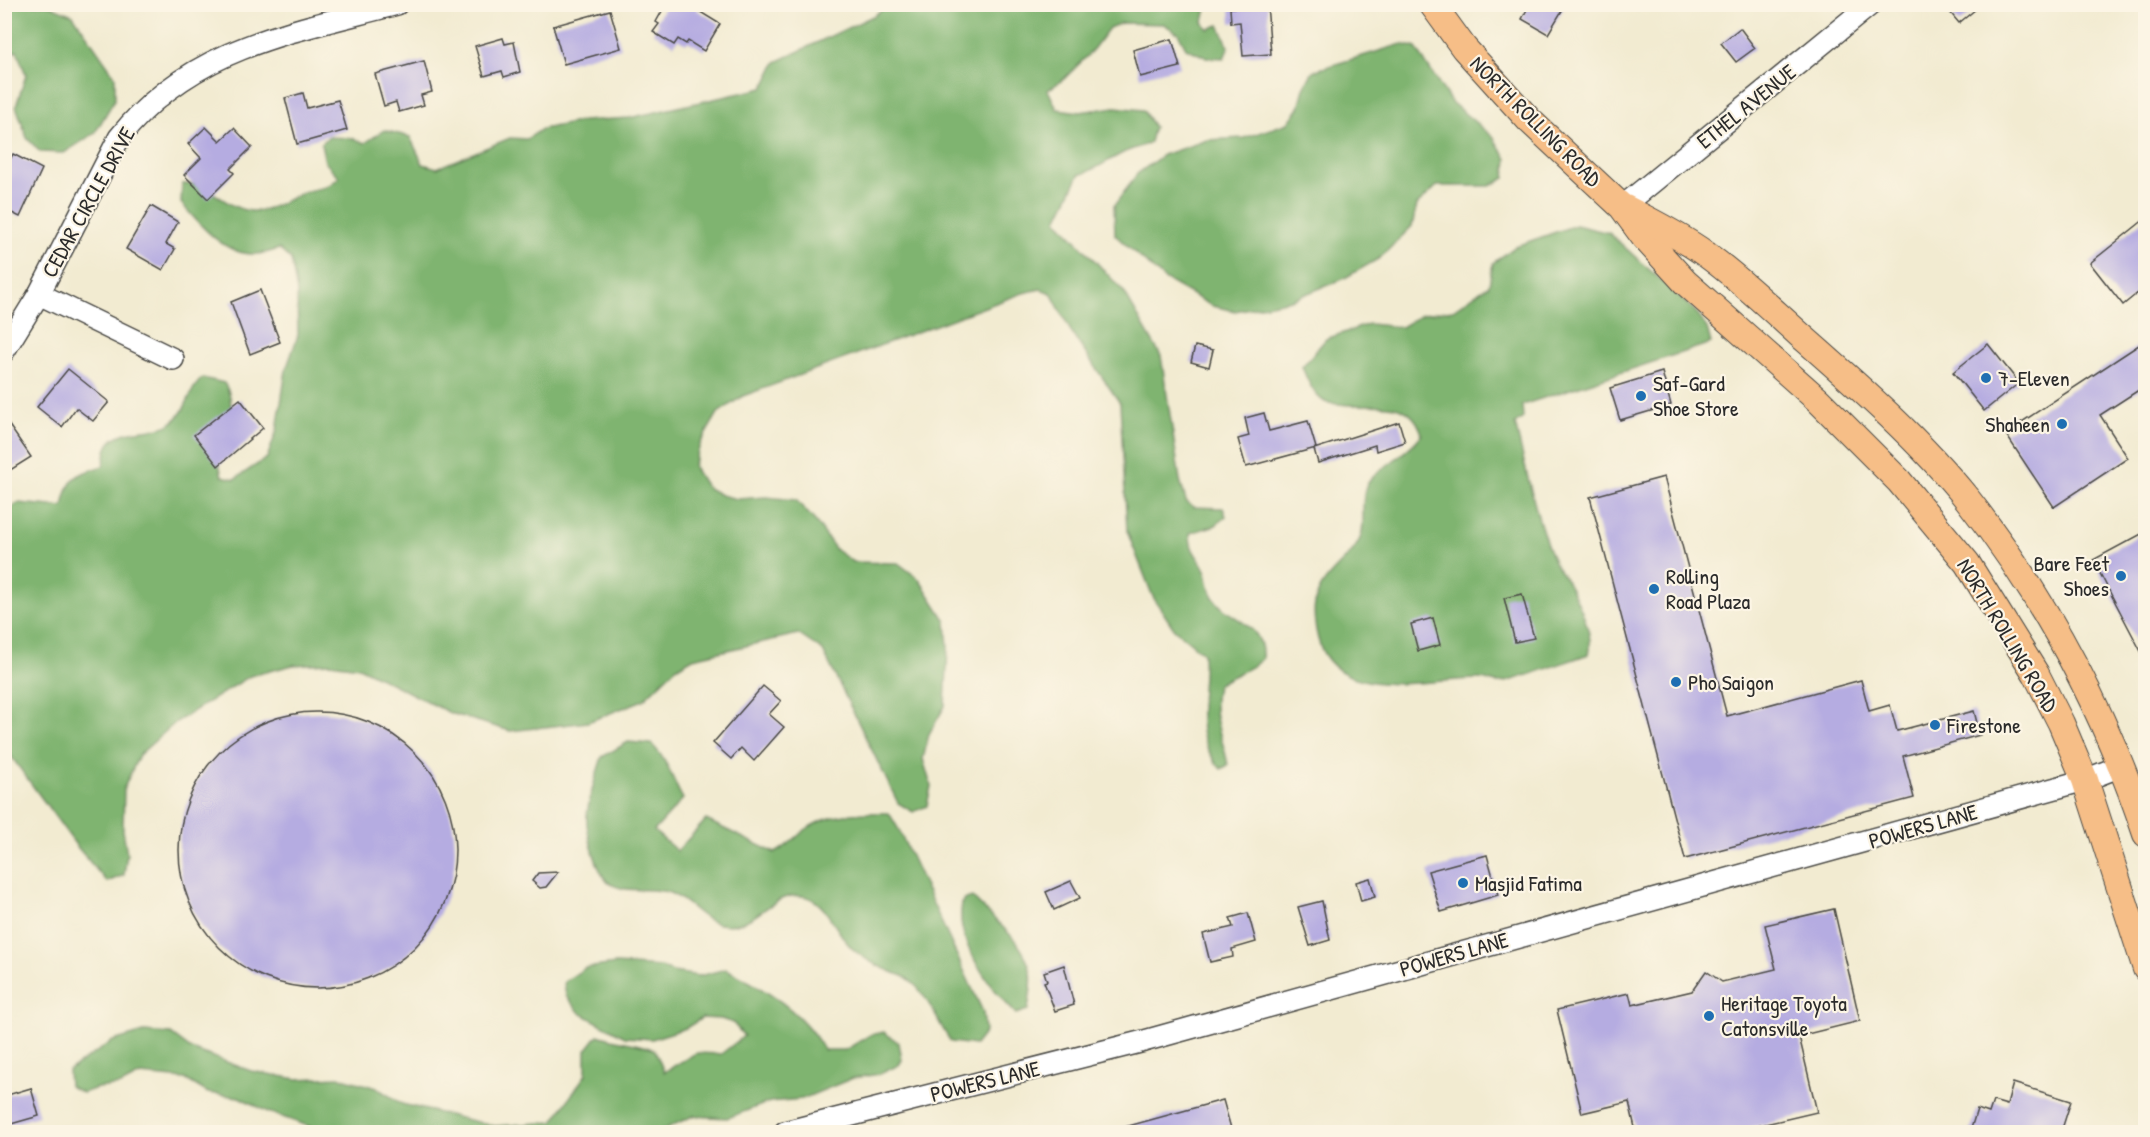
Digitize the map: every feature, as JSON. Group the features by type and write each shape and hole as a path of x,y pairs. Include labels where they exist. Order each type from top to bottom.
{"main road":[{"name":"NORTH ROLLING ROAD","path":"1439,7 1464,48 1529,120 1622,207 1644,237 1685,282 1818,400 1899,481 1967,563 2036,674 2085,780 2145,969"},
{"name":"NORTH ROLLING ROAD","path":"1622,207 1656,224 1707,255 1844,373 1944,472 1968,501 2032,592 2096,706 2121,766 2145,834"}],"street":[{"name":"CEDAR CIRCLE DRIVE","path":"4,351 39,294 119,138 135,117 164,90 201,67 236,50 276,36 397,4"},
{"name":"ETHEL AVENUE","path":"1622,207 1871,4"},
{"path":"39,294 173,359"},
{"name":"POWERS LANE","path":"785,1132 1144,1041 2085,780 2121,766"}],"green space":[{"path":"4,5 49,5 73,15 115,76 115,99 95,133 64,153 40,152 27,138 16,106 26,75 17,51 5,55"},
{"path":"887,5 1203,5 1206,8 1203,22 1208,29 1219,25 1229,47 1224,58 1205,57 1186,48 1178,33 1164,24 1121,23 1109,28 1091,52 1064,79 1048,90 1057,109 1080,112 1115,107 1143,110 1154,127 1150,142 1126,151 1079,175 1057,220 1124,292 1161,356 1180,480 1186,501 1193,507 1223,508 1226,516 1216,525 1190,533 1190,540 1205,570 1213,597 1219,605 1252,629 1261,646 1262,659 1217,685 1216,716 1228,765 1221,769 1205,742 1201,713 1203,653 1174,629 1153,597 1127,531 1120,403 1073,335 1051,293 1041,289 1023,293 743,396 718,413 701,442 693,466 706,487 721,495 737,499 766,497 796,500 816,522 836,550 853,562 898,563 919,579 946,621 948,647 945,706 929,734 923,759 931,786 927,806 913,812 898,803 823,651 798,634 693,658 676,668 643,700 588,722 510,731 450,713 359,667 330,663 293,665 250,676 176,722 139,755 124,788 123,830 127,854 124,875 107,882 78,848 5,748 4,513 18,503 63,507 70,483 79,475 103,466 107,448 112,441 127,433 164,427 171,423 177,418 194,388 203,378 224,383 230,399 229,416 215,448 222,476 235,479 267,458 277,430 286,370 298,335 297,292 291,260 279,249 256,254 234,250 223,244 204,229 181,203 182,184 202,187 235,206 254,211 273,207 302,193 325,187 339,177 325,162 321,144 328,137 352,138 365,143 384,130 410,137 423,164 437,168 510,138 527,139 542,129 583,121 629,118 763,88 776,62 875,15"},
{"path":"1402,44 1416,48 1451,102 1493,137 1507,159 1505,178 1490,186 1437,186 1417,205 1412,226 1380,258 1343,279 1291,300 1235,311 1212,306 1164,279 1115,235 1114,206 1137,174 1163,155 1207,140 1244,138 1288,123 1299,108 1304,88 1313,71"},
{"path":"1576,225 1609,233 1696,312 1707,328 1711,343 1522,405 1523,418 1515,424 1536,508 1553,560 1584,616 1589,636 1589,654 1498,683 1480,679 1387,683 1364,680 1344,673 1328,660 1318,639 1314,612 1318,593 1330,575 1357,545 1363,524 1364,493 1369,481 1408,449 1422,434 1409,413 1399,408 1325,402 1308,382 1302,367 1326,339 1369,324 1401,327 1423,314 1453,310 1489,285 1493,263 1516,246"},
{"path":"628,742 651,744 657,750 666,763 683,799 654,831 677,851 706,820 775,853 805,830 824,820 857,813 889,813 983,1012 985,1032 975,1045 951,1042 926,999 914,984 855,951 821,906 807,897 797,895 787,897 746,921 726,925 708,919 670,893 622,888 608,882 600,870 593,850 587,814 602,757"},
{"path":"972,897 1007,931 1022,950 1031,973 1028,1010 1016,1014 985,977 968,946 961,915 963,900"},
{"path":"616,964 661,967 673,972 699,976 726,969 782,1002 805,1023 824,1050 845,1050 870,1035 884,1032 899,1043 902,1060 899,1065 880,1074 853,1078 802,1099 770,1102 727,1118 693,1116 658,1132 325,1132 268,1112 239,1097 208,1093 185,1079 140,1075 121,1085 97,1088 83,1093 69,1086 68,1071 113,1041 144,1032 171,1034 191,1049 251,1071 297,1079 339,1077 377,1088 402,1104 494,1126 553,1122 586,1074 586,1050 598,1035 655,1050 664,1072 696,1053 721,1054 744,1036 733,1023 721,1019 702,1018 686,1028 652,1039 625,1037 580,1013 566,996 564,982 585,968"}],"building":[{"path":"666,4 700,4 697,10 720,24 704,51 688,41 686,44 678,39 674,45 653,32 659,24 656,22"},
{"path":"1241,4 1267,4 1271,54 1243,56 1240,22 1231,23 1230,8 1242,7"},
{"path":"1530,4 1566,4 1548,34 1522,19"},
{"path":"1943,4 1982,4 1959,23"},
{"path":"610,10 621,48 564,64 553,26"},
{"path":"1740,28 1755,48 1736,62 1721,43"},
{"path":"503,38 505,44 514,42 520,72 504,77 502,71 484,76 475,46"},
{"path":"1172,39 1180,67 1140,77 1133,50"},
{"path":"424,61 432,92 421,95 424,105 399,112 396,102 384,106 375,74"},
{"path":"303,93 307,108 338,100 347,130 297,144 285,98"},
{"path":"206,127 220,141 234,128 252,147 230,169 234,173 208,199 184,175 201,158 188,144"},
{"path":"13,154 42,169 20,217 4,209 4,171"},
{"path":"151,206 178,222 166,244 175,249 163,270 126,249"},
{"path":"2145,219 2145,287 2123,305 2090,263"},
{"path":"260,290 280,342 250,354 231,302"},
{"name":"Shaheen","path":"2145,341 2145,386 2100,415 2128,458 2054,507 2005,433"},
{"name":"7-Eleven","path":"1988,344 2019,383 1984,411 1953,372"},
{"path":"1195,346 1213,350 1209,367 1191,362"},
{"path":"68,369 109,402 93,421 76,408 62,427 37,407"},
{"name":"Saf-Gard Shoe Store","path":"1662,372 1671,405 1620,420 1610,388"},
{"path":"240,399 263,428 218,466 194,435"},
{"path":"1264,413 1269,431 1308,421 1316,448 1246,467 1238,439 1249,436 1245,418"},
{"path":"4,418 31,457 4,474"},
{"path":"1399,422 1405,442 1376,451 1375,445 1318,463 1314,449"},
{"name":"Rolling Road Plaza","path":"1664,477 1727,716 1861,680 1869,711 1890,705 1897,731 1974,711 1980,735 1903,756 1914,798 1685,859 1590,497"},
{"path":"2145,532 2145,659 2093,560"},
{"path":"1522,594 1534,638 1515,642 1504,598"},
{"path":"1433,618 1440,645 1418,651 1411,624"},
{"path":"763,686 781,701 769,714 784,727 754,761 741,748 731,759 713,743"},
{"path":"317,712 344,715 370,723 394,735 415,752 432,773 444,797 452,823 455,850 452,877 444,903 432,927 415,948 394,965 370,977 344,985 317,988 290,985 264,977 240,965 219,948 202,927 190,903 182,877 179,850 182,823 190,797 202,773 219,752 240,735 264,723 290,715"},
{"name":"Masjid Fatima","path":"1487,855 1498,895 1441,912 1428,871"},
{"path":"558,872 546,887 540,888 532,881 538,873"},
{"path":"1370,878 1375,897 1361,901 1356,882"},
{"path":"1071,881 1080,898 1054,910 1046,892"},
{"path":"1322,901 1330,940 1310,946 1298,907"},
{"name":"Heritage Toyota Catonsville","path":"1834,909 1860,1021 1799,1036 1817,1112 1731,1132 1636,1132 1629,1102 1582,1113 1557,1010 1629,993 1632,1005 1692,991 1706,971 1722,982 1776,969 1765,925"},
{"path":"1248,913 1256,942 1232,949 1233,957 1210,962 1203,934 1233,927 1230,918"},
{"path":"1064,965 1074,1005 1055,1011 1044,982 1047,981 1044,972"},
{"path":"2013,1083 2071,1101 2061,1132 1970,1132 1977,1109 1989,1113 1993,1101 2007,1105"},
{"path":"31,1088 39,1116 4,1126 4,1096"},
{"path":"1223,1100 1232,1132 1121,1132 1121,1128"}],"place":[{"name":"7-Eleven","path":"1986,378"},
{"name":"Saf-Gard Shoe Store","path":"1641,396"},
{"name":"Shaheen","path":"2062,424"},
{"name":"Bare Feet Shoes","path":"2121,576"},
{"name":"Rolling Road Plaza","path":"1654,589"},
{"name":"Pho Saigon","path":"1676,682"},
{"name":"Firestone","path":"1935,725"},
{"name":"Masjid Fatima","path":"1463,883"},
{"name":"Heritage Toyota Catonsville","path":"1709,1016"}]}
